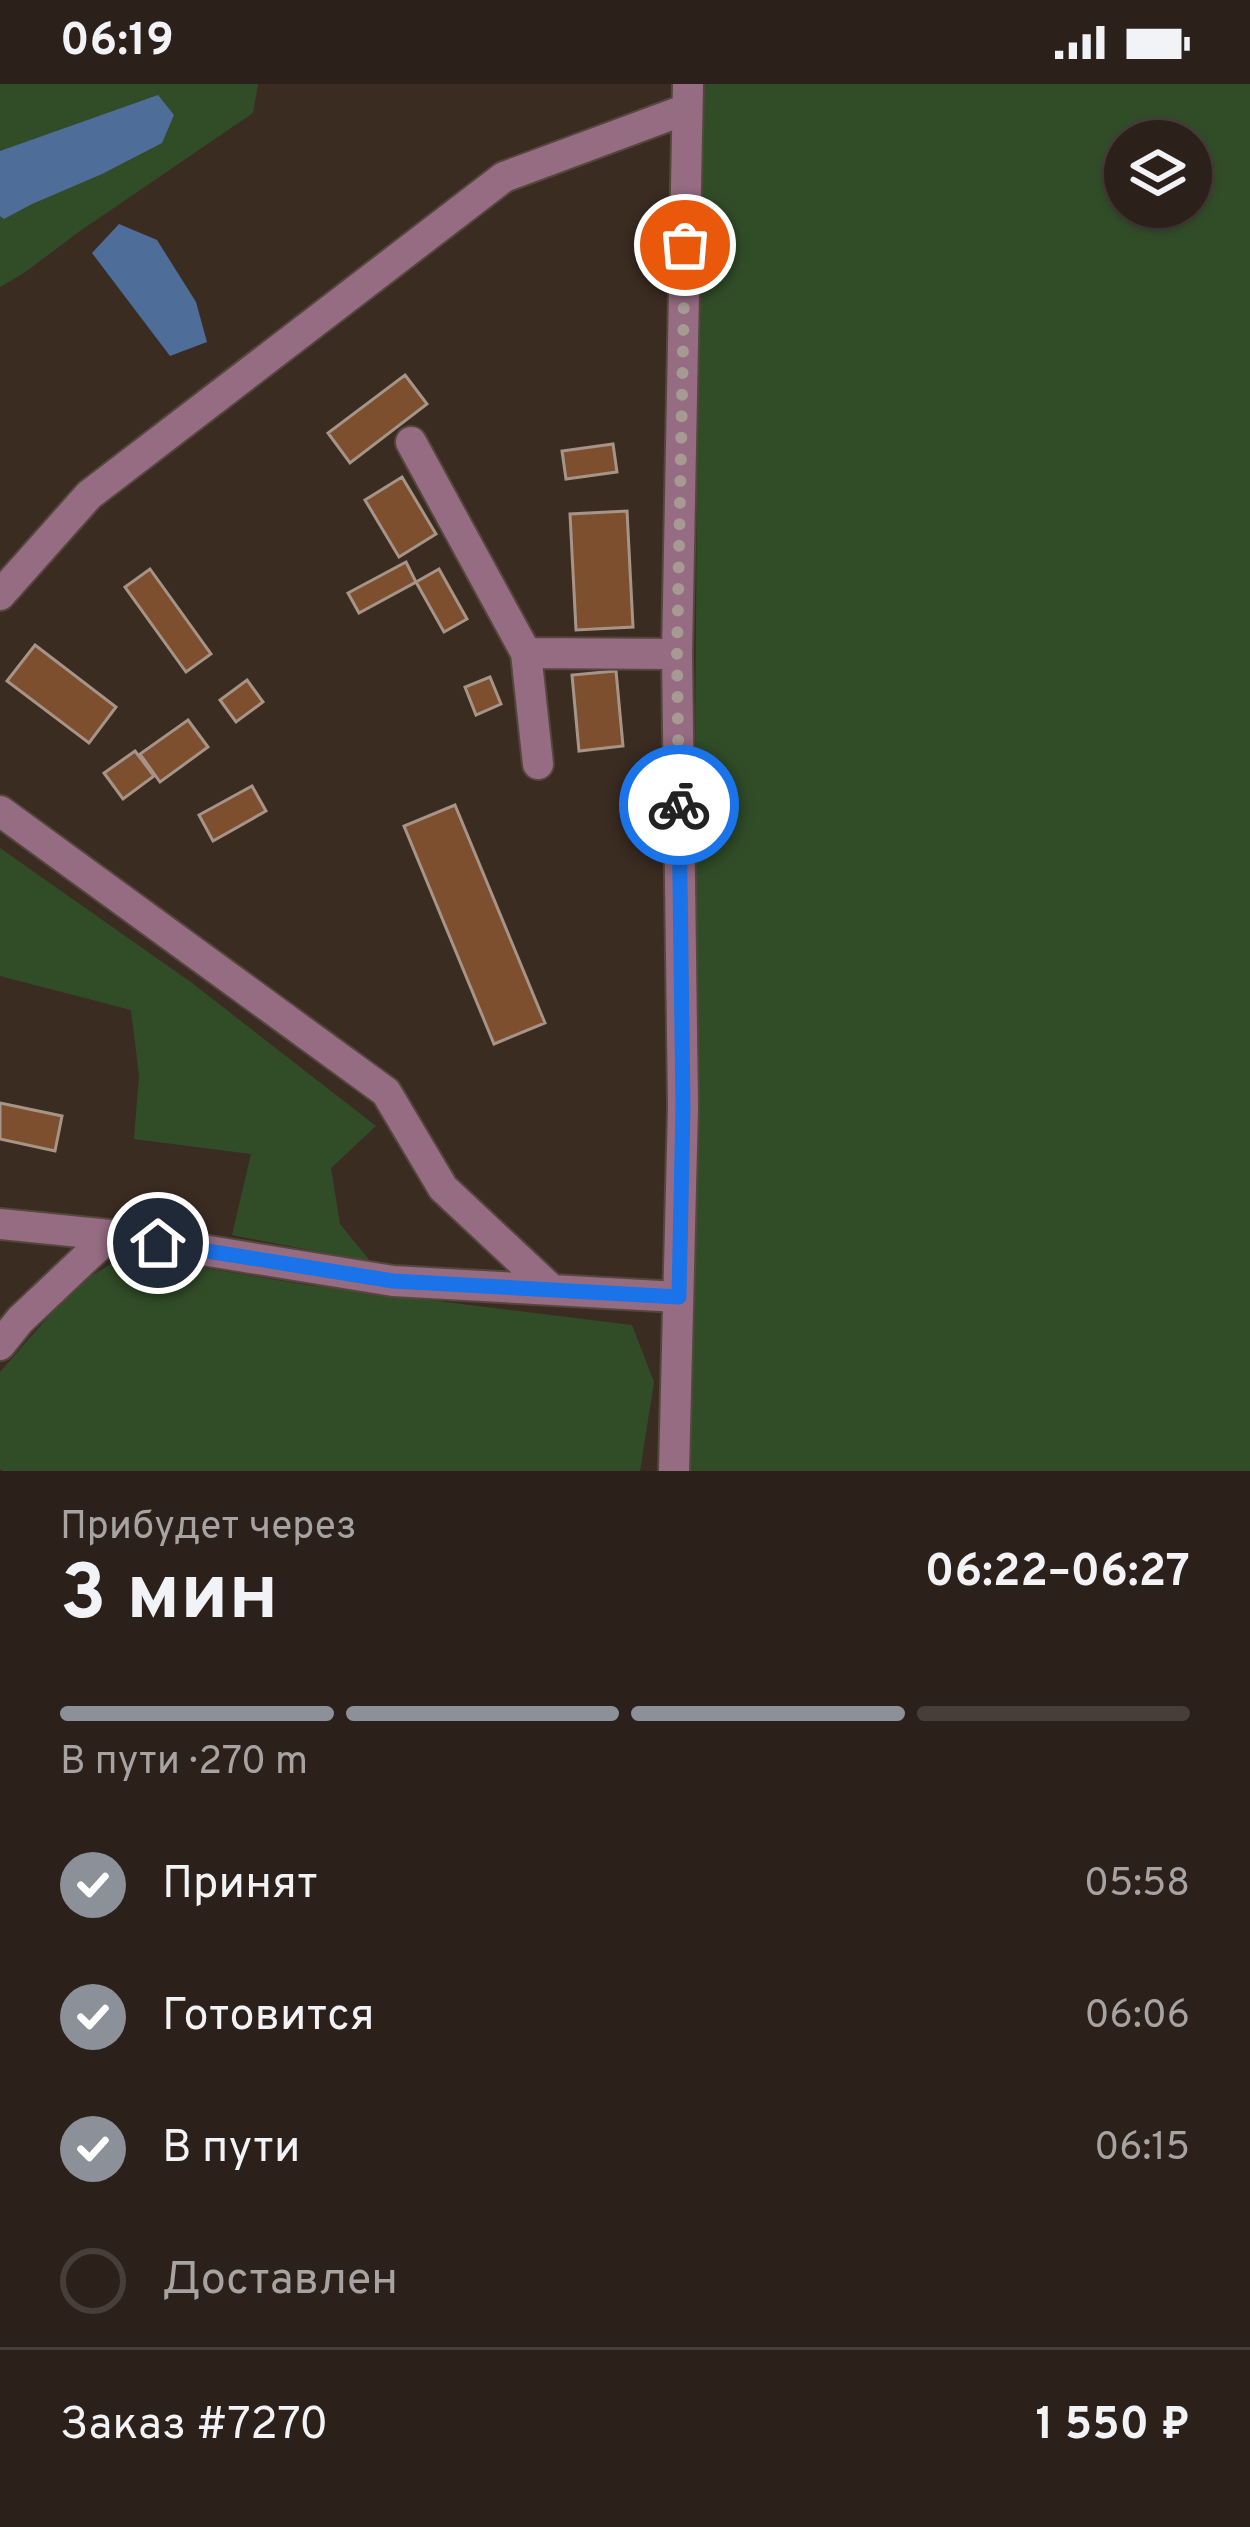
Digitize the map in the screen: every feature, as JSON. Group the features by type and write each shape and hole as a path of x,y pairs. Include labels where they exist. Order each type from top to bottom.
{"street":[{"path":"0,595 89,495 504,177 688,97 677,654 683,1107 674,1471"},
{"path":"411,442 526,653 538,764"},
{"path":"526,653 677,654"},
{"path":"0,811 386,1092 443,1188 552,1290"},
{"path":"0,1224 110,1235 393,1281 679,1297"},
{"path":"0,1345 110,1235"}],"green space":[{"path":"0,84 258,84 253,113 0,287"},
{"path":"700,84 1250,84 1250,1471 685,1471 692,1172"},
{"path":"0,848 192,983 376,1126 331,1168 340,1224 371,1262 232,1235 251,1154 134,1139 139,1075 131,1010 0,976"},
{"path":"126,1255 307,1285 632,1325 654,1382 640,1471 3,1471 0,1372 76,1285"}],"water":[{"path":"158,95 174,115 162,143 4,219 0,216 0,151"},
{"path":"119,224 157,240 196,302 207,342 170,356 92,253"}],"building":[{"path":"405,375 427,404 350,463 328,433"},
{"path":"613,444 617,472 566,479 562,451"},
{"path":"402,477 436,534 399,557 365,500"},
{"path":"627,511 633,627 576,630 570,514"},
{"path":"406,562 416,582 359,613 348,593"},
{"path":"150,569 211,654 186,672 125,587"},
{"path":"439,569 467,619 444,632 416,582"},
{"path":"35,645 116,707 89,743 7,681"},
{"path":"616,671 623,746 579,751 572,675"},
{"path":"490,677 501,704 476,715 465,687"},
{"path":"247,680 263,702 236,722 220,700"},
{"path":"188,720 208,747 160,782 140,754"},
{"path":"135,751 154,776 123,799 104,773"},
{"path":"252,786 266,811 213,841 199,815"},
{"path":"455,805 545,1023 494,1044 404,826"},
{"path":"0,1103 62,1116 55,1151 0,1139"}],"way so far":[{"path":"679,805 677,654 685,245"}],"route":[{"path":"158,1243 393,1281 679,1297 683,1107 679,805"}]}
